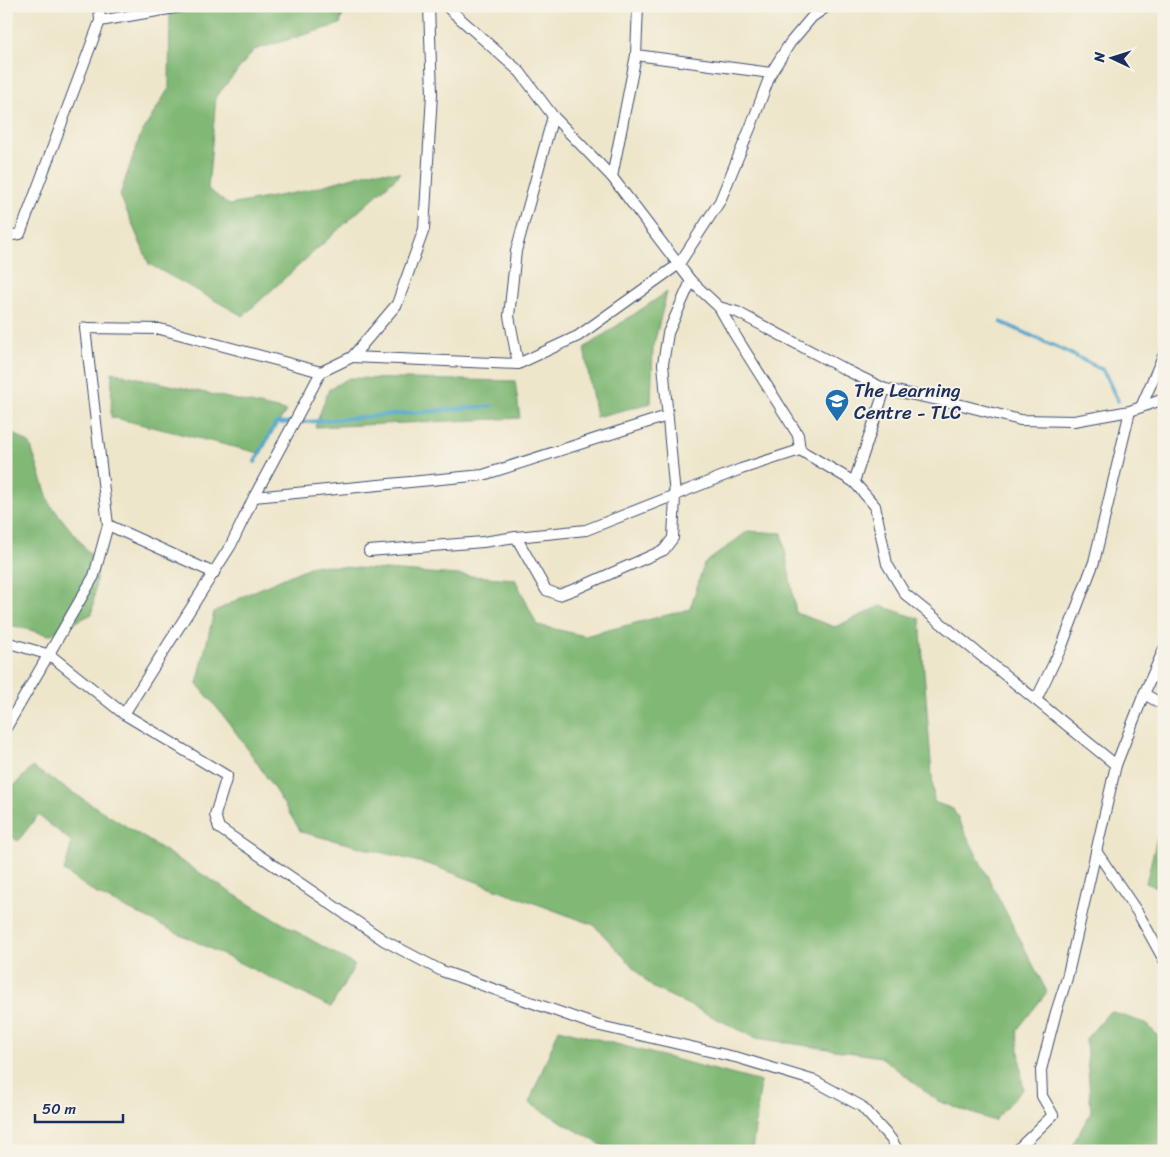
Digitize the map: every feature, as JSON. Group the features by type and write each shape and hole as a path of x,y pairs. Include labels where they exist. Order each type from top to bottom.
{"street":[{"path":"6,236 20,234 100,21 99,6"},
{"path":"100,21 186,6"},
{"path":"124,714 231,545 254,497 321,372 352,357 397,304 424,229 432,94 429,6"},
{"path":"446,6 520,72 552,116 612,177 691,281 718,307 798,435 800,450"},
{"path":"612,177 636,55 638,6"},
{"path":"352,357 518,364 578,336 679,264 720,201 771,73 790,43 812,18 828,6"},
{"path":"636,55 771,73"},
{"path":"518,364 509,316 516,251 552,116"},
{"path":"516,537 546,590 559,595 664,550 673,538 674,496 663,364 668,333 691,281"},
{"path":"718,307 737,312 885,389 954,403 1020,420 1074,421 1130,411 1164,399"},
{"path":"6,728 50,656 94,576 108,524 85,328 160,329 321,372"},
{"path":"1141,407 1164,354"},
{"path":"854,482 885,389"},
{"path":"1036,700 1062,646 1094,562 1130,411"},
{"path":"254,497 483,475 667,416"},
{"path":"369,551 482,542 586,530 741,469 800,450 854,482 875,506 887,564 905,594 1116,765"},
{"path":"108,524 214,573"},
{"path":"6,642 50,656 124,714 227,776 215,815 220,828 384,941 442,971 596,1025 740,1058 815,1081 860,1106 891,1139 898,1151"},
{"path":"1017,1150 1053,1115 1042,1096 1041,1070 1067,978 1116,765 1164,649"},
{"path":"1144,694 1164,705"},
{"path":"1096,851 1138,913 1164,960"}],"green space":[{"path":"170,6 345,6 340,24 254,50 216,97 208,189 229,205 300,192 375,171 401,173 243,316 149,264 120,195 140,136 169,88"},
{"path":"667,292 653,348 651,403 596,417 584,348"},
{"path":"112,372 286,411 259,453 111,417"},
{"path":"349,378 515,381 520,418 315,427 329,389"},
{"path":"6,428 30,444 50,504 98,564 92,614 49,635 6,624"},
{"path":"748,531 782,533 796,613 835,627 881,606 920,619 934,802 953,809 1047,992 1017,1030 1023,1089 994,1121 938,1101 881,1057 756,1038 652,987 594,925 431,865 301,832 265,774 239,737 197,684 214,612 250,593 314,565 515,579 537,625 585,636 690,609 704,564"},
{"path":"32,767 254,907 355,965 331,1007 97,894 64,871 72,842 38,815 18,841 6,833 6,786 11,789"},
{"path":"1157,838 1164,840 1164,890 1146,883"},
{"path":"1110,1011 1147,1024 1164,1043 1164,1151 1069,1151 1091,1112 1086,1039"},
{"path":"559,1029 761,1082 752,1151 612,1151 529,1103"}],"waterway":[{"path":"1001,322 1103,370 1118,401"},
{"path":"255,462 276,423 492,406"}],"place":[{"name":"The Learning Centre - TLC","path":"837,422"}]}
